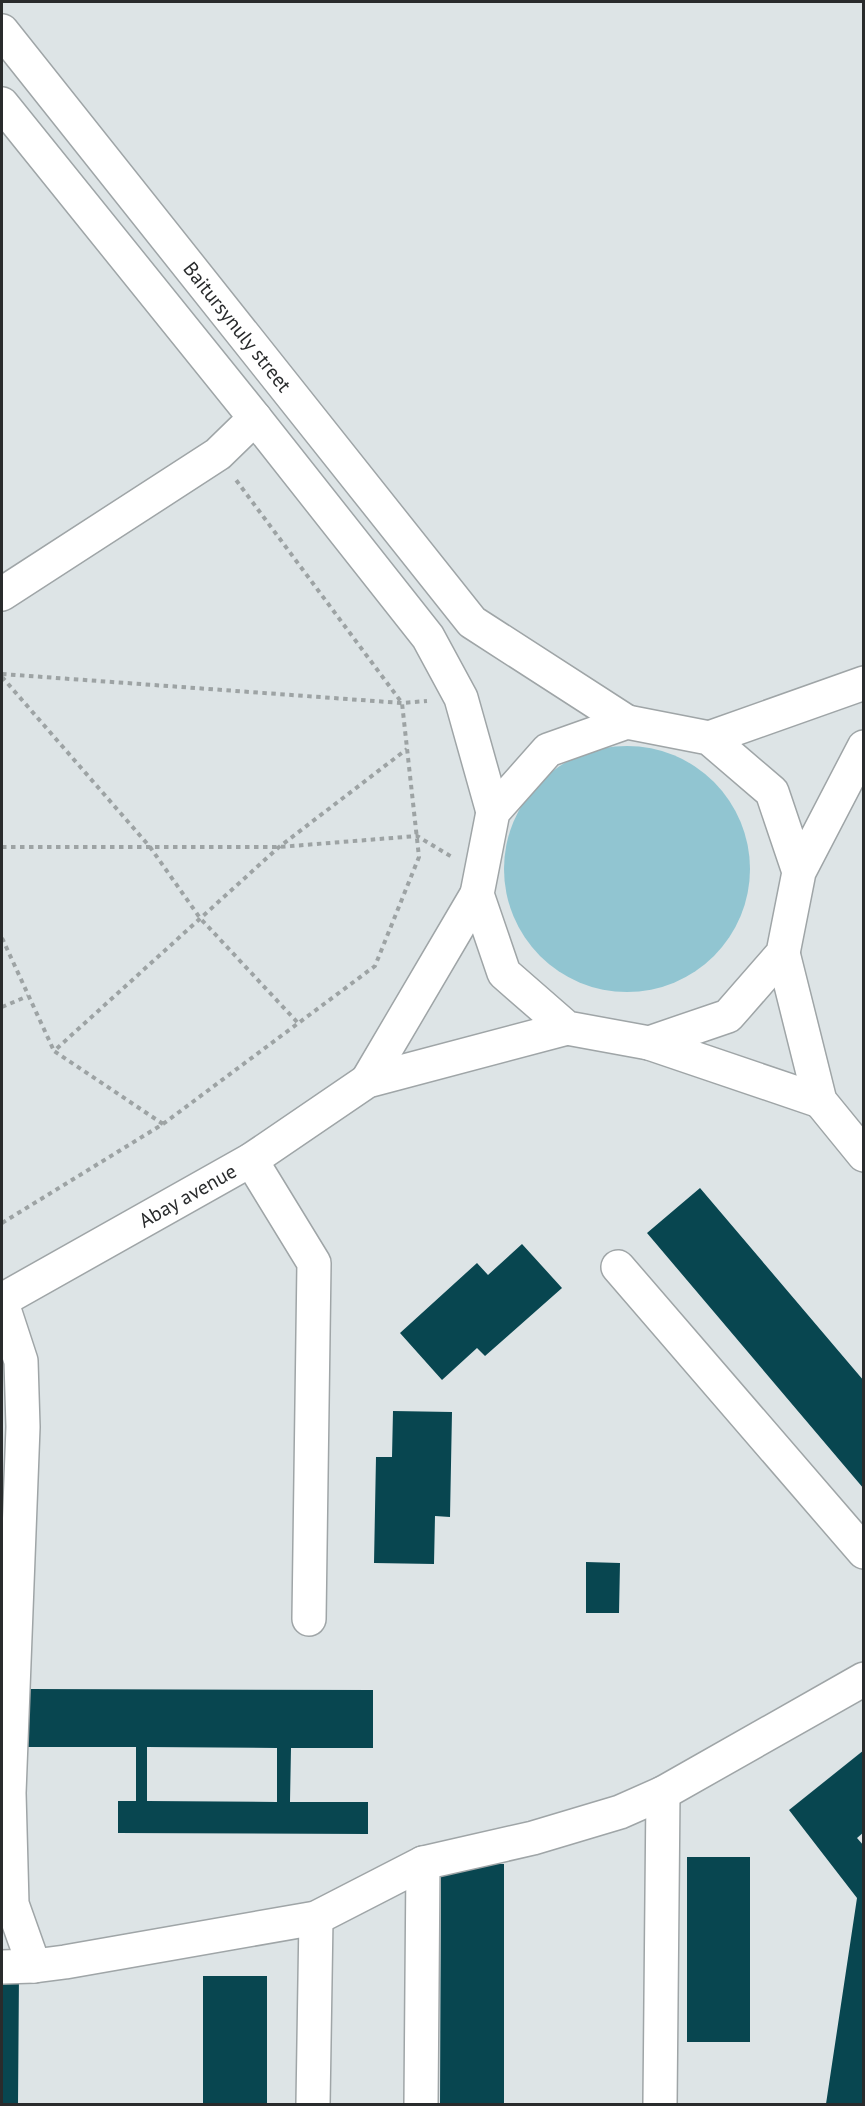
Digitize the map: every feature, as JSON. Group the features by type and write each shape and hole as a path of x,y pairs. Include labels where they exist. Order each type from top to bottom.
{"street":[{"name":"Baitursynuly street","path":"2,31 472,622 627,722"},
{"path":"2,104 428,637 461,698 493,812 479,884 367,1081"},
{"path":"195,343 230,318"},
{"path":"2,594 218,454 255,418"},
{"path":"709,738 864,683"},
{"path":"493,812 548,750 627,722 709,738 772,792 799,872"},
{"path":"864,747 799,872 783,953 820,1101 864,1155"},
{"path":"479,884 504,973 567,1028"},
{"path":"649,1043 728,1016 783,953"},
{"path":"367,1081 567,1028 649,1043 820,1101"},
{"name":"Abay avenue","path":"2,1302 251,1160 367,1081"},
{"path":"251,1160 314,1263 309,1619"},
{"path":"618,1267 864,1552"},
{"path":"2,1302 21,1361 23,1427 9,1793 12,1904 34,1966"},
{"path":"2,1967 34,1966 316,1918 423,1863 544,1835 620,1812 663,1792 864,1678"},
{"path":"660,2104 663,1792"},
{"path":"421,2104 423,1863"},
{"path":"313,2104 316,1918"}],"path":[{"path":"2,1223 163,1124 375,966 419,857 402,703 218,454"},
{"path":"2,675 402,703 461,698"},
{"path":"2,675 150,847 200,918 298,1023"},
{"path":"54,1051 279,847 407,748"},
{"path":"2,847 279,847 417,836 479,884"},
{"path":"2,938 54,1051 163,1124"},
{"path":"2,1007 28,996"}],"shaded area":[{"path":"615,746 639,746 663,751 685,760 714,782 736,811 741,822 748,845 750,869 748,893 741,916 736,927 714,956 685,978 663,987 639,992 615,992 591,987 569,978 549,964 532,947 518,927 509,905 504,881 504,857 509,833 518,811 532,791 549,774 569,760 591,751"}],"building":[{"path":"700,1188 864,1381 864,1489 647,1233"},
{"path":"522,1244 562,1288 485,1356 477,1348 442,1380 400,1333 477,1263 488,1275"},
{"path":"393,1411 452,1412 450,1517 435,1516 434,1564 374,1563 376,1457 392,1457"},
{"path":"586,1562 620,1563 619,1613 586,1613"},
{"path":"28,1689 373,1690 373,1748 291,1748 290,1802 368,1802 368,1834 118,1833 118,1801 136,1801 136,1747 28,1747","holes":["147,1747 277,1748 277,1802 147,1801"]},
{"path":"864,1750 864,1832 857,1838 864,1846 864,2085 862,2095 864,2094 864,2104 826,2104 857,1898 789,1810"},
{"path":"687,1857 750,1857 750,2042 687,2042"},
{"path":"441,1863 504,1864 504,2104 440,2104"},
{"path":"2,1973 19,1973 18,2104 2,2104"},
{"path":"203,1976 267,1976 267,2104 203,2104"}]}
